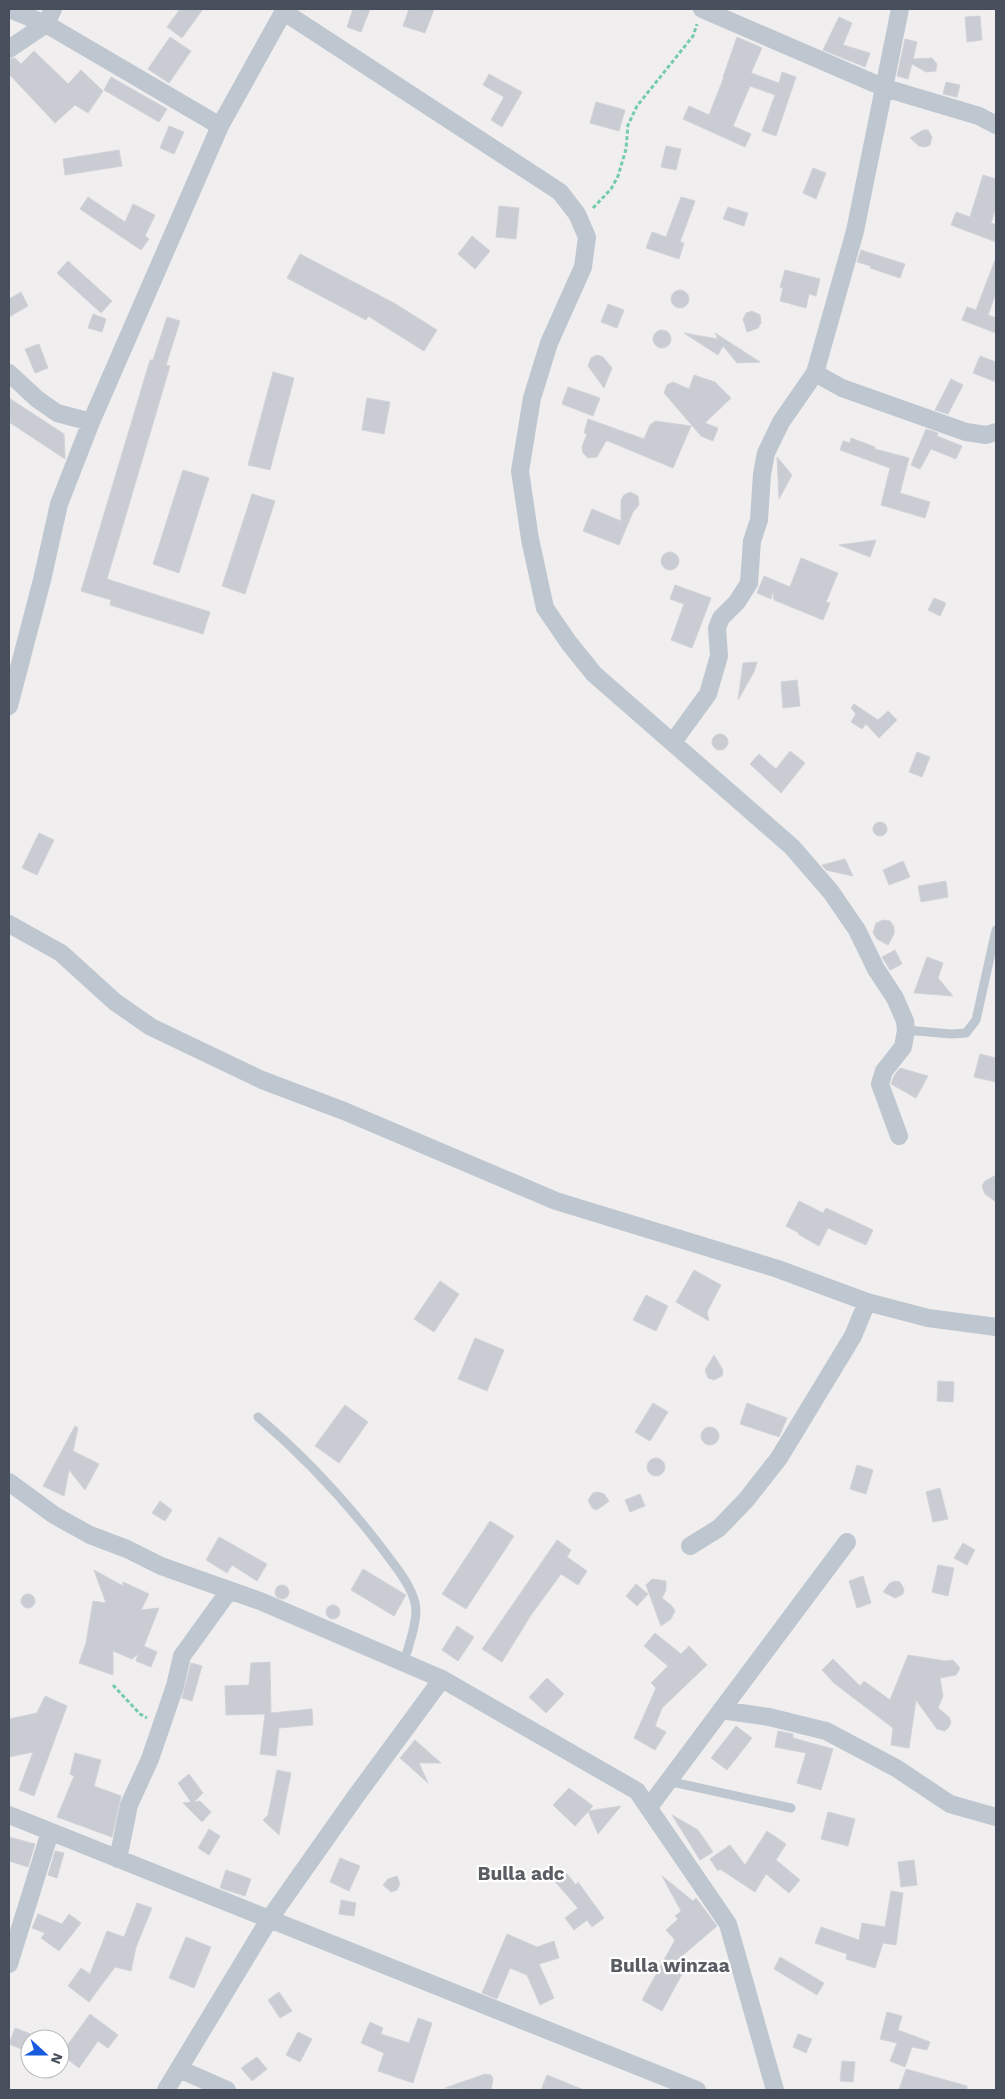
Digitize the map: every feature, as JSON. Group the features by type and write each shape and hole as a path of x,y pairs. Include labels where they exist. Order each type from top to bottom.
{"street":[{"path":"673,742 708,694 719,656 717,628 721,618 737,602 749,583 752,541 759,520 762,474 766,453 781,422 815,373 855,231 900,9"},
{"path":"9,10 49,17 220,126"},
{"path":"9,706 42,580 59,504 90,422 220,126 285,11 560,192 580,221 587,237 583,267 549,343 532,398 520,471 530,539 545,608 569,643 594,674 792,847 831,892 857,930 876,969 895,998 905,1021 906,1030 903,1047 884,1070 880,1084 899,1136"},
{"path":"700,12 885,88 979,116 996,125"},
{"path":"9,49 49,17"},
{"path":"9,373 37,399 57,412 90,422"},
{"path":"815,373 842,388 966,432 986,435 996,432"},
{"path":"9,924 61,953 114,1002 151,1027 262,1080 344,1111 556,1200 778,1269 867,1302 928,1318 996,1327"},
{"path":"690,1546 719,1528 779,1458 853,1336 867,1302"},
{"path":"9,1482 54,1515 90,1535 127,1549 161,1566 260,1601 442,1679 623,1781 637,1791 728,1924 775,2090"},
{"path":"649,1807 847,1542"},
{"path":"118,1859 129,1805 150,1759 182,1656 229,1591"},
{"path":"166,2090 270,1918 442,1679"},
{"path":"721,1710 769,1717 826,1731 896,1768 950,1804 996,1817"},
{"path":"9,1815 697,2090"},
{"path":"9,1964 50,1832"},
{"path":"179,2069 227,2090"}],"lane":[{"path":"906,1030 951,1034 966,1033 976,1020 996,930"},
{"path":"258,1417 293,1447 351,1508 398,1570 416,1604 411,1644 402,1663"},
{"path":"668,1781 791,1808"}],"path":[{"path":"580,221 611,189 623,163 628,125 637,106 693,36 700,12"},
{"path":"113,1685 140,1714 162,1725"}],"building":[{"path":"180,9 203,9 182,38 167,27"},
{"path":"353,9 370,9 361,32 347,27"},
{"path":"409,9 434,9 425,33 403,26"},
{"path":"980,16 982,40 967,42 965,17"},
{"path":"839,17 852,23 843,45 870,53 865,67 823,50"},
{"path":"170,37 191,51 169,83 148,69"},
{"path":"737,37 762,48 751,73 779,83 782,72 796,77 776,136 762,131 775,95 750,86 733,126 751,134 745,147 683,119 689,106 709,115"},
{"path":"905,39 917,42 913,59 932,58 937,64 936,71 926,72 912,64 908,79 897,76"},
{"path":"34,51 68,84 81,70 103,91 88,113 75,105 55,123 9,74 9,59 15,58 21,64"},
{"path":"489,74 522,92 502,127 491,120 504,97 483,85"},
{"path":"111,77 167,109 159,122 104,90"},
{"path":"946,82 960,85 957,97 943,94"},
{"path":"596,102 625,110 619,131 590,123"},
{"path":"169,126 184,132 174,154 160,148"},
{"path":"923,130 928,130 932,137 930,145 925,147 919,146 910,138"},
{"path":"666,146 681,149 676,170 661,167"},
{"path":"119,150 122,166 65,175 63,159"},
{"path":"813,168 826,173 816,199 803,193"},
{"path":"983,175 996,179 996,207 991,223 996,225 996,242 951,225 956,212 970,217"},
{"path":"88,197 125,222 133,204 155,215 145,236 149,239 141,250 80,209"},
{"path":"681,197 695,201 680,242 684,243 679,259 646,248 652,232 666,237"},
{"path":"499,206 519,208 516,239 496,237"},
{"path":"728,207 748,213 744,226 723,219"},
{"path":"472,236 490,251 475,269 458,254"},
{"path":"861,250 905,264 900,278 857,262"},
{"path":"300,254 394,303 437,330 424,351 368,316 366,320 287,278"},
{"path":"995,260 996,293 988,315 996,318 996,333 962,320 967,307 976,310"},
{"path":"68,261 112,301 101,313 57,273"},
{"path":"785,270 820,279 816,296 809,294 806,308 780,301 783,288 780,287"},
{"path":"676,290 684,290 689,295 687,306 676,308 671,303 671,295"},
{"path":"21,292 28,306 9,317 9,299"},
{"path":"608,304 624,310 617,328 601,322"},
{"path":"752,311 760,315 761,323 758,328 747,332 743,319 746,313"},
{"path":"93,314 106,319 102,332 88,328"},
{"path":"167,317 180,321 166,365 170,366 107,579 210,612 203,634 110,605 111,600 81,591 150,360 153,360"},
{"path":"658,330 666,330 671,335 669,346 658,348 653,343 653,335"},
{"path":"684,333 718,339 715,333 760,362 737,363 723,346 718,355"},
{"path":"39,344 48,368 35,373 25,349"},
{"path":"597,355 603,357 612,368 604,388 588,366 591,358"},
{"path":"980,356 996,362 996,382 973,373"},
{"path":"273,372 294,378 270,470 248,465"},
{"path":"694,375 715,382 731,398 705,423 718,428 713,441 701,436 664,393 667,385 673,382 689,389"},
{"path":"951,379 963,385 948,414 935,410"},
{"path":"568,387 600,398 593,416 562,404"},
{"path":"9,398 64,434 65,459 9,422"},
{"path":"367,398 390,402 384,434 362,430"},
{"path":"588,419 644,439 650,425 655,421 691,426 673,468 608,441 606,441 597,457 588,458 583,453 582,447 587,434 584,433"},
{"path":"926,429 938,433 937,436 962,446 956,459 931,449 920,469 911,465"},
{"path":"851,438 875,447 875,449 909,458 900,493 930,502 925,518 881,505 890,468 840,450 843,441 850,443"},
{"path":"777,457 792,475 779,499"},
{"path":"183,470 209,478 179,573 153,564"},
{"path":"630,492 638,496 639,505 633,512 619,545 583,531 592,509 621,521 621,500 624,495"},
{"path":"252,494 275,501 245,594 222,586"},
{"path":"876,540 870,557 839,545"},
{"path":"666,552 674,552 679,557 677,568 666,570 661,565 661,557"},
{"path":"801,558 838,573 826,602 830,603 823,620 774,600 773,591 771,599 757,593 764,576 790,587"},
{"path":"675,585 711,598 692,648 671,640 684,604 670,599"},
{"path":"934,598 946,603 940,616 928,610"},
{"path":"757,662 754,672 738,700 743,663"},
{"path":"797,680 800,706 783,708 781,682"},
{"path":"854,704 878,720 888,711 897,720 879,738 866,724 862,729 851,722 856,714 851,708"},
{"path":"717,734 723,734 728,739 726,748 717,750 712,745 712,739"},
{"path":"790,751 805,763 781,793 750,764 759,754 776,769"},
{"path":"917,752 930,757 922,777 909,772"},
{"path":"880,822 885,824 887,829 885,834 880,836 875,834 873,829 875,824"},
{"path":"39,833 54,840 37,875 22,868"},
{"path":"845,859 853,876 826,870 822,865"},
{"path":"903,861 910,877 889,885 883,870"},
{"path":"946,881 948,897 921,902 918,886"},
{"path":"883,920 890,921 894,927 894,934 888,945 877,939 873,933 876,923"},
{"path":"895,950 902,964 890,970 882,957"},
{"path":"927,957 943,963 938,978 953,996 914,993"},
{"path":"980,1054 996,1058 996,1082 974,1077"},
{"path":"900,1068 928,1076 916,1098 891,1084"},
{"path":"996,1175 996,1202 985,1194 982,1186 985,1181"},
{"path":"799,1201 823,1213 826,1208 873,1230 866,1245 828,1228 819,1246 798,1234 786,1226"},
{"path":"694,1270 721,1285 707,1312 709,1321 676,1302"},
{"path":"440,1281 459,1294 434,1332 414,1319"},
{"path":"646,1295 668,1306 656,1331 633,1320"},
{"path":"475,1338 504,1350 487,1391 458,1379"},
{"path":"714,1355 723,1370 722,1376 714,1380 708,1378 705,1370"},
{"path":"938,1381 954,1382 953,1402 937,1401"},
{"path":"653,1403 668,1412 650,1441 635,1432"},
{"path":"747,1403 787,1418 779,1437 740,1424"},
{"path":"345,1405 368,1422 339,1463 315,1446"},
{"path":"75,1426 78,1428 73,1451 99,1464 85,1490 69,1470 64,1496 43,1486"},
{"path":"710,1427 716,1430 719,1436 716,1442 710,1445 704,1442 701,1436 704,1430"},
{"path":"656,1458 664,1463 665,1467 660,1475 656,1476 648,1471 647,1467 652,1459"},
{"path":"857,1465 873,1470 866,1494 850,1489"},
{"path":"940,1488 948,1519 933,1522 926,1492"},
{"path":"593,1493 604,1494 609,1501 597,1510 592,1508 588,1500"},
{"path":"640,1494 645,1506 630,1512 625,1500"},
{"path":"160,1501 172,1510 165,1521 152,1513"},
{"path":"490,1521 514,1536 466,1609 442,1594"},
{"path":"219,1537 267,1564 257,1581 232,1565 227,1573 206,1560"},
{"path":"557,1540 571,1550 567,1557 587,1571 578,1585 561,1574 531,1615 502,1662 482,1649"},
{"path":"963,1543 975,1550 967,1565 954,1558"},
{"path":"938,1565 954,1568 948,1596 932,1592"},
{"path":"363,1569 406,1595 394,1616 351,1590"},
{"path":"94,1570 123,1586 123,1582 149,1594 141,1610 159,1608 144,1646 157,1652 151,1667 136,1661 138,1654 132,1659 113,1651 113,1675 79,1663 86,1643 93,1601 106,1603"},
{"path":"863,1576 871,1603 857,1608 849,1581"},
{"path":"652,1579 666,1581 666,1590 662,1598 675,1611 671,1619 661,1626 646,1585"},
{"path":"900,1582 904,1589 903,1594 895,1598 883,1592 890,1583"},
{"path":"636,1584 648,1594 637,1606 626,1596"},
{"path":"279,1585 285,1585 289,1592 285,1599 279,1599 275,1595 275,1589"},
{"path":"25,1594 31,1594 35,1601 31,1608 25,1608 21,1604 21,1598"},
{"path":"330,1605 336,1605 340,1612 336,1619 330,1619 326,1615 326,1609"},
{"path":"457,1626 474,1637 458,1661 442,1650"},
{"path":"655,1633 681,1654 689,1646 707,1665 662,1708 655,1726 666,1732 655,1750 634,1738 656,1688 651,1683 668,1666 644,1646"},
{"path":"908,1655 945,1661 953,1660 960,1668 956,1675 940,1678 943,1696 938,1708 949,1717 951,1722 949,1727 945,1731 937,1729 916,1700 909,1748 891,1745 893,1728 834,1683 822,1670 833,1659 860,1686 864,1681 890,1700"},
{"path":"270,1662 271,1713 312,1709 313,1725 279,1728 276,1756 260,1754 265,1714 226,1715 225,1686 249,1685 251,1663"},
{"path":"191,1663 202,1666 192,1701 182,1698"},
{"path":"547,1678 564,1694 546,1713 529,1697"},
{"path":"45,1696 67,1706 34,1796 19,1790 33,1752 9,1757 9,1719 37,1713"},
{"path":"736,1726 752,1738 727,1770 711,1758"},
{"path":"778,1731 793,1734 793,1738 833,1749 821,1790 797,1783 806,1753 775,1747"},
{"path":"415,1740 441,1763 419,1763 428,1783 400,1758"},
{"path":"75,1753 101,1760 94,1786 121,1796 112,1837 57,1817 74,1776 70,1774"},
{"path":"277,1770 291,1773 279,1835 263,1820 268,1815"},
{"path":"189,1774 203,1793 194,1802 200,1801 211,1812 202,1822 183,1803 191,1802 178,1783"},
{"path":"569,1788 593,1806 575,1826 553,1805"},
{"path":"621,1806 598,1834 588,1811"},
{"path":"828,1812 855,1819 848,1846 821,1839"},
{"path":"672,1815 698,1830 713,1852 700,1860"},
{"path":"209,1829 220,1836 209,1855 198,1848"},
{"path":"767,1831 786,1844 776,1860 800,1880 789,1893 766,1874 755,1892 720,1869 718,1871 710,1859 730,1845 745,1865"},
{"path":"9,1837 35,1844 28,1867 9,1861"},
{"path":"55,1851 64,1853 57,1878 48,1875"},
{"path":"340,1858 360,1866 349,1891 330,1882"},
{"path":"914,1860 917,1885 901,1887 898,1862"},
{"path":"562,1868 576,1885 578,1882 604,1918 592,1927 587,1920 574,1930 565,1918 578,1908 552,1878"},
{"path":"226,1870 251,1879 245,1896 220,1888"},
{"path":"397,1876 400,1884 397,1890 391,1892 383,1885 388,1879"},
{"path":"662,1876 693,1901 696,1898 717,1926 676,1961 686,1967 662,2011 642,2000 675,1940 666,1930 678,1919 675,1916 681,1911"},
{"path":"891,1891 903,1893 896,1945 883,1943 875,1968 846,1959 847,1954 815,1943 821,1927 859,1940 862,1923 885,1927"},
{"path":"341,1900 356,1903 354,1916 339,1914"},
{"path":"137,1903 152,1908 136,1947 131,1971 115,1967 89,2002 68,1986 81,1968 90,1974 107,1931 124,1937"},
{"path":"38,1914 62,1924 69,1914 81,1923 59,1951 41,1938 45,1933 32,1928"},
{"path":"507,1934 537,1947 554,1941 559,1958 539,1964 554,1998 540,2005 527,1975 510,1968 497,1999 482,1993"},
{"path":"186,1937 211,1947 194,1988 169,1978"},
{"path":"780,1957 824,1983 817,1995 774,1969"},
{"path":"279,1992 292,2011 280,2018 268,2000"},
{"path":"887,2012 902,2016 898,2030 930,2042 927,2050 912,2047 905,2067 890,2061 897,2043 880,2039"},
{"path":"90,2014 118,2035 108,2048 98,2041 79,2068 70,2061 70,2042"},
{"path":"418,2018 432,2023 413,2083 378,2071 384,2053 361,2043 370,2022 383,2028 381,2034 409,2043"},
{"path":"15,2028 20,2030 20,2048 9,2044"},
{"path":"298,2032 312,2039 300,2062 286,2055"},
{"path":"798,2034 812,2039 806,2053 793,2047"},
{"path":"257,2057 267,2069 252,2081 241,2068"},
{"path":"842,2061 855,2062 853,2082 840,2081"},
{"path":"906,2069 967,2086 967,2090 899,2090"},
{"path":"485,2074 491,2075 493,2079 491,2090 445,2088"},
{"path":"547,2075 584,2090 541,2090"}],"district":[{"name":"Bulla adc","path":"521,1873"},
{"name":"Bulla winzaa","path":"670,1965"}]}
